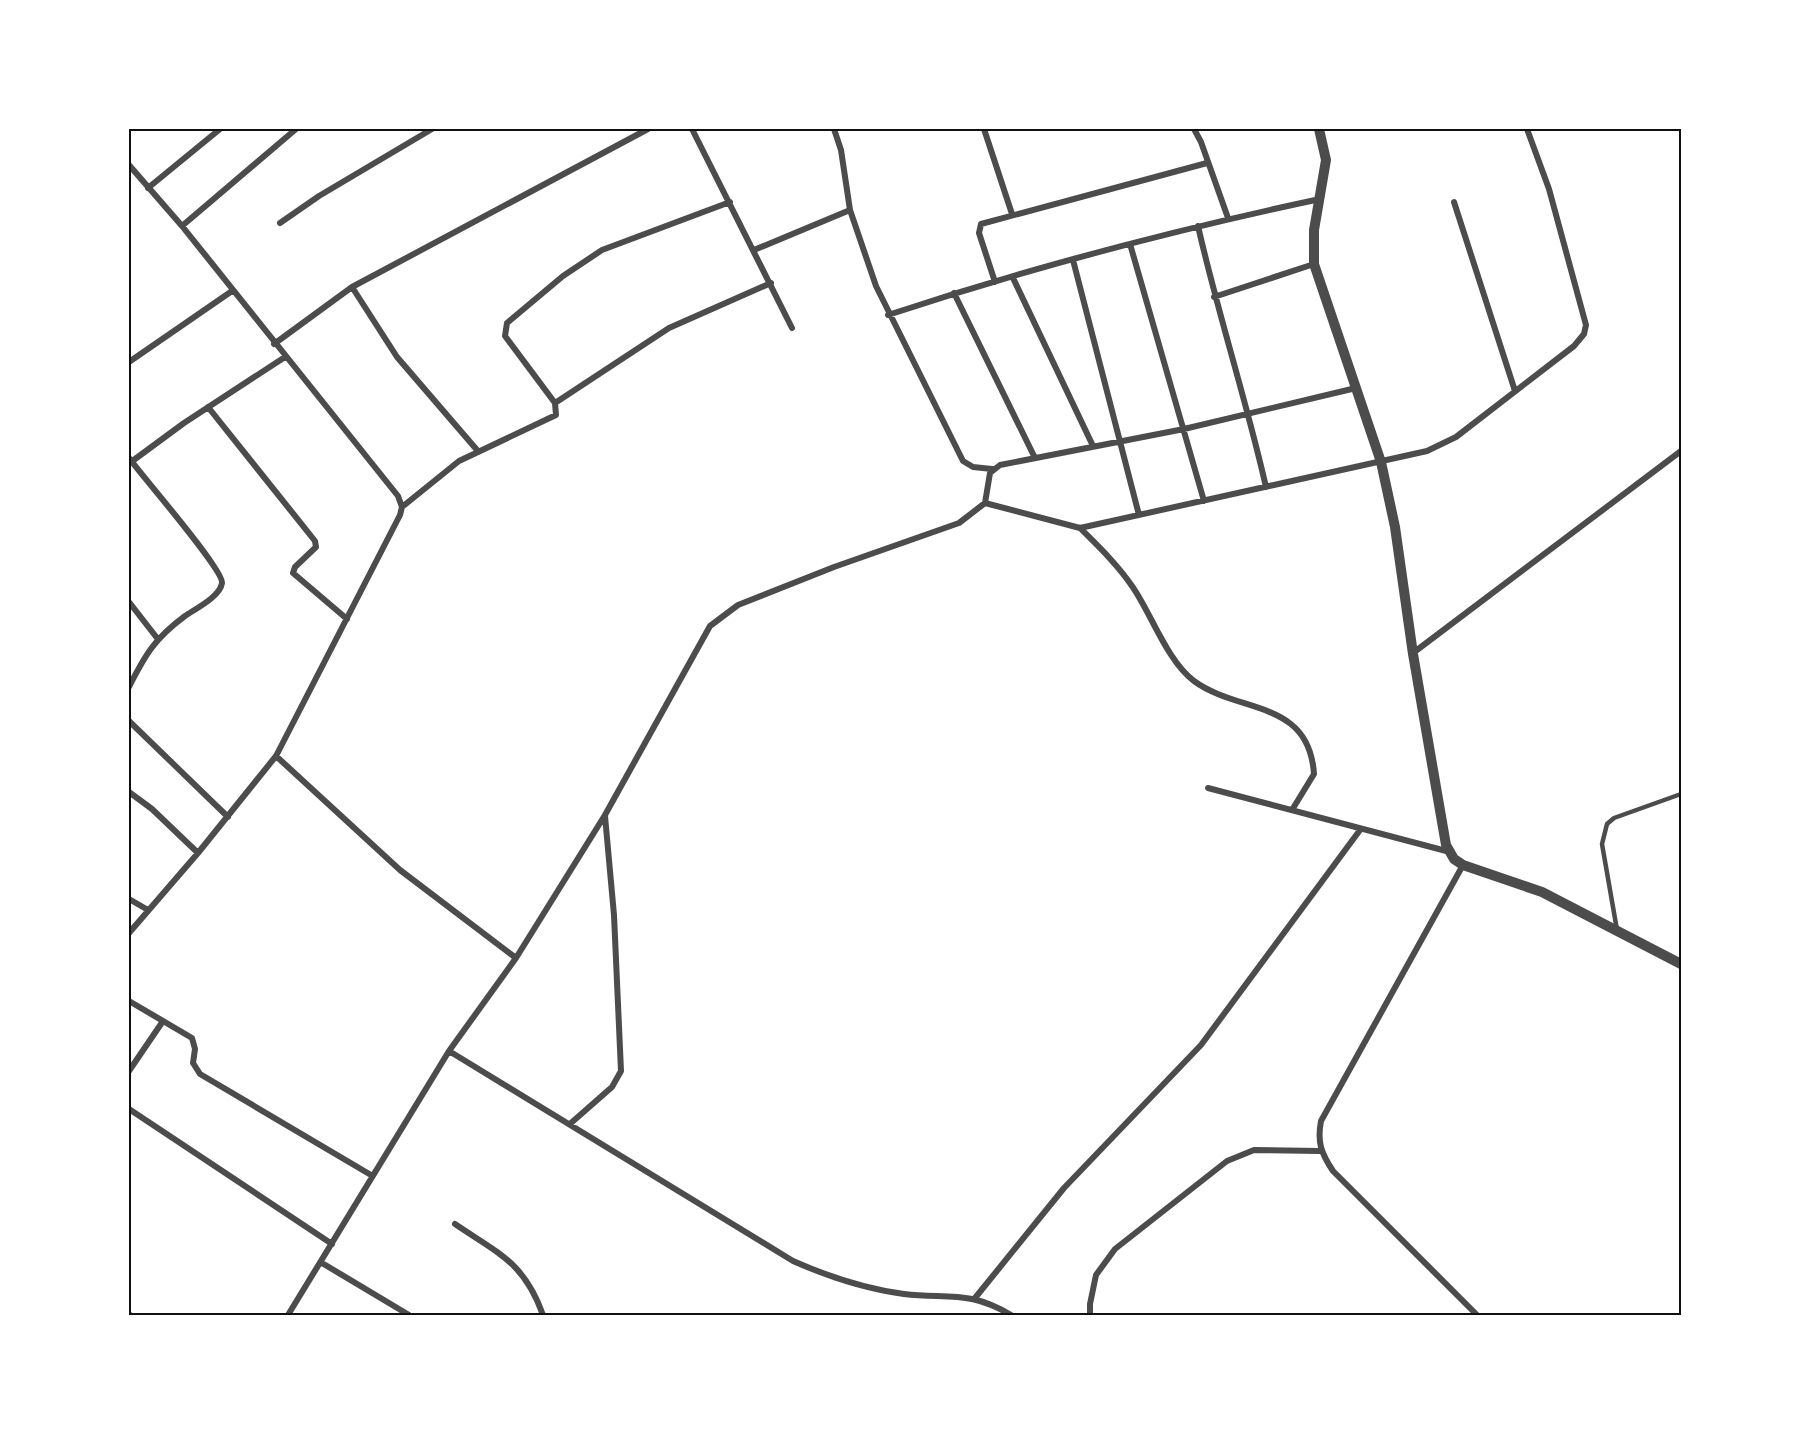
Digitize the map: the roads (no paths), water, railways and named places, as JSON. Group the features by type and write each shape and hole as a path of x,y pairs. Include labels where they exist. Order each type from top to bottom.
{"street":[{"path":"148,188 220,129"},
{"path":"182,226 296,129"},
{"path":"280,224 319,196 432,129"},
{"path":"274,344 352,287 648,129"},
{"path":"692,129 792,328"},
{"path":"834,129 841,150 850,210 888,315 963,461 973,467 992,469 1035,458 1184,429 1356,388"},
{"path":"984,129 1012,214"},
{"path":"1194,129 1201,142 1228,218"},
{"path":"1319,129 1326,160 1314,230 1314,264 1381,462 1395,527 1413,654 1443,834 1450,852 1463,865 1542,892 1617,933 1681,964"},
{"path":"985,503 1080,528 1381,462 1445,445 1574,345 1584,334 1586,325 1549,189 1527,129"},
{"path":"995,282 978,228 985,222 1207,163"},
{"path":"129,165 182,226 274,344 398,496 402,507"},
{"path":"888,315 954,293 1130,244 1228,218 1320,199"},
{"path":"129,933 228,817 276,756 402,507 459,461 477,450 556,415 555,403 505,336 507,323 570,271 602,250 730,202"},
{"path":"1454,202 1515,391"},
{"path":"754,250 850,210"},
{"path":"1198,226 1214,297 1250,414 1266,487"},
{"path":"1130,244 1204,501"},
{"path":"1073,260 1139,515"},
{"path":"1214,297 1314,264"},
{"path":"1013,278 1093,446"},
{"path":"555,403 669,328 771,283"},
{"path":"352,287 397,357 477,450"},
{"path":"129,362 232,291"},
{"path":"954,293 1035,458"},
{"path":"129,687 157,638 214,594 222,584 221,578 130,460 285,357"},
{"path":"208,407 315,541 314,550 295,567 295,576 347,619"},
{"path":"1413,654 1681,451"},
{"path":"288,1315 322,1263 371,1175 449,1051 516,958 604,815 710,626 738,605 834,567 960,523 985,503 992,469"},
{"path":"1080,528 1132,586 1175,659 1193,681 1289,721 1304,738 1314,774 1293,810"},
{"path":"129,602 157,638"},
{"path":"129,721 228,817"},
{"path":"276,756 400,870 516,958"},
{"path":"1208,788 1450,852"},
{"path":"129,792 152,809 198,853"},
{"path":"571,1123 612,1087 621,1071 614,915 604,815"},
{"path":"975,1298 1064,1188 1201,1045 1360,830"},
{"path":"1463,865 1321,1121 1320,1151 1333,1171 1476,1315"},
{"path":"129,899 148,910"},
{"path":"129,1000 192,1038 195,1049 193,1063 200,1074 371,1175"},
{"path":"129,1071 163,1021"},
{"path":"449,1051 571,1123 793,1261 824,1275 903,1294 975,1298 1011,1315"},
{"path":"129,1109 332,1244"},
{"path":"1090,1315 1089,1304 1096,1275 1115,1249 1227,1161 1254,1150 1320,1151"},
{"path":"455,1224 521,1271 534,1290 543,1315"},
{"path":"322,1263 409,1315"}],"lane":[{"path":"1617,933 1602,844 1607,824 1614,818 1681,794"}]}
